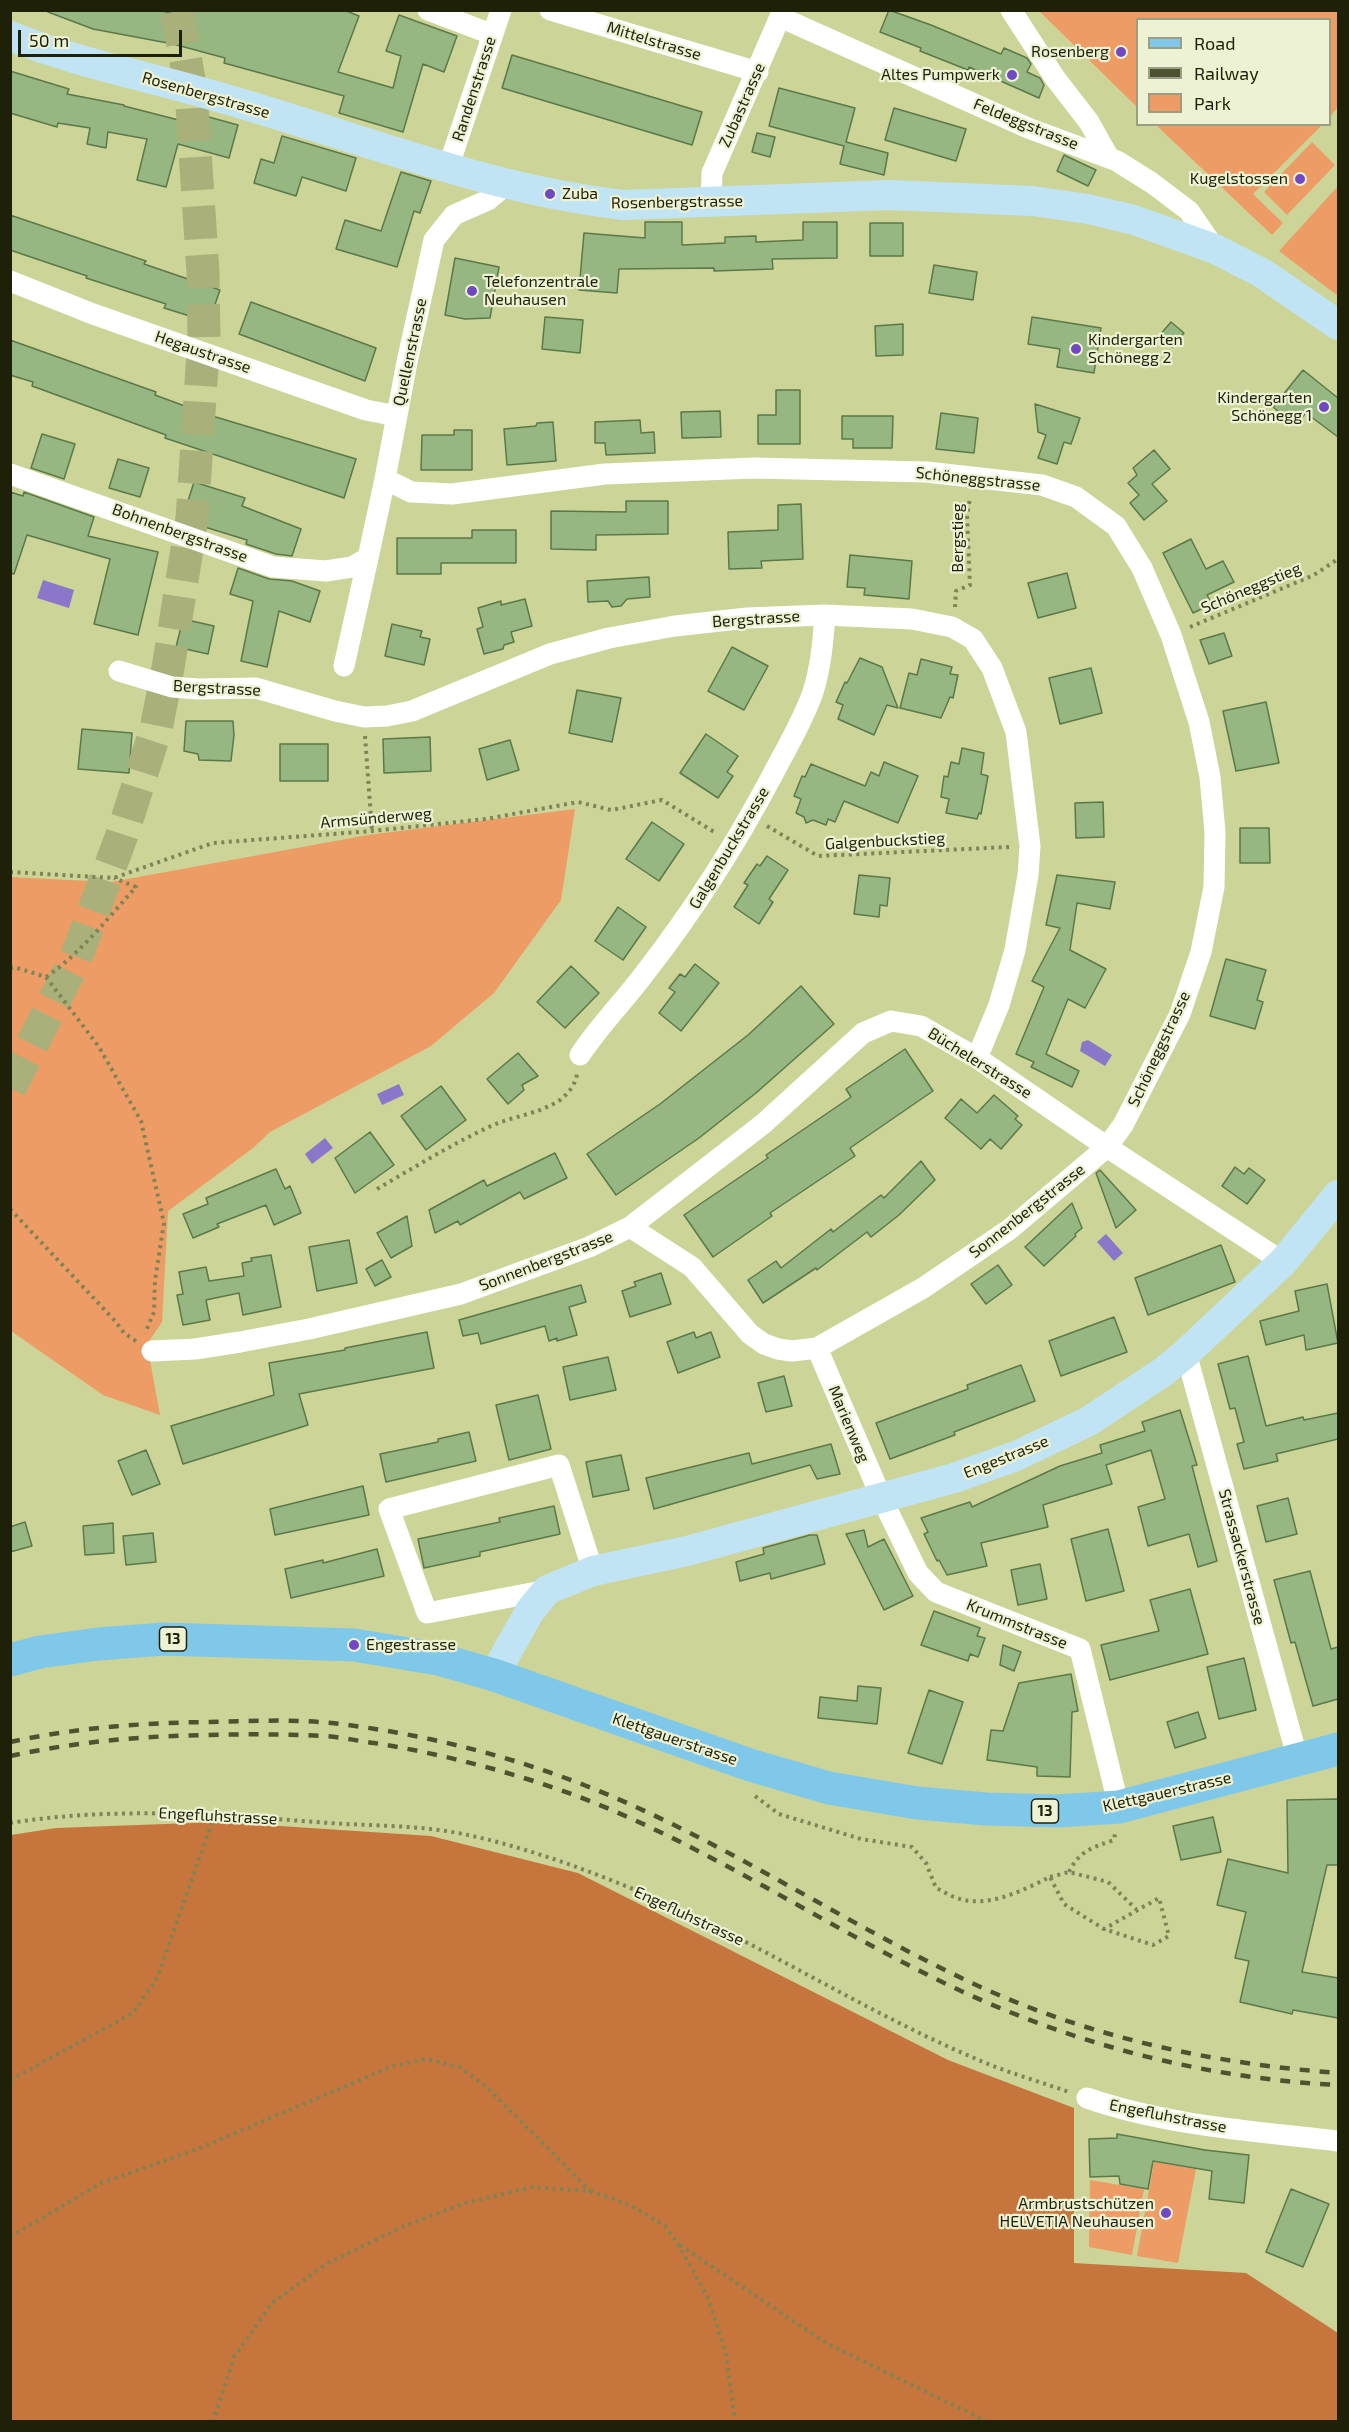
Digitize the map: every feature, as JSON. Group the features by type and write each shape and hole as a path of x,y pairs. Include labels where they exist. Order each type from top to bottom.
{"main road":[{"name":"Klettgauerstrasse","path":"10,1660 40,1652 98,1644 164,1639 354,1645 438,1659 494,1675 750,1765 852,1793 917,1803 986,1809 1057,1811 1117,1818 1338,1749"}],"street":[{"path":"428,10 491,34"},
{"name":"Randenstrasse","path":"448,168 491,34 501,10"},
{"name":"Mittelstrasse","path":"550,10 758,72"},
{"path":"1011,10 1054,78 1089,122 1108,156"},
{"name":"Zubastrasse","path":"711,202 712,173 782,14"},
{"name":"Feldeggstrasse","path":"782,14 1028,128 1108,156 1152,183 1189,211 1215,249"},
{"name":"Rosenbergstrasse","path":"10,36 80,61 216,96 448,168 570,198 623,205 890,195 1033,201 1088,209 1134,220 1215,249 1262,273 1338,325"},
{"name":"Quellenstrasse","path":"344,666 360,562 385,479 434,240 454,215 488,200 508,183"},
{"name":"Hegaustrasse","path":"10,281 93,314 355,406 397,416"},
{"name":"Schöneggstrasse","path":"385,479 411,492 452,494 605,474 754,468 927,472 1042,485 1076,497 1116,526 1142,568 1171,635 1199,722 1210,777 1215,832 1214,887 1201,952 1180,1014 1122,1125 1107,1147"},
{"name":"Bohnenbergstrasse","path":"10,474 273,567 326,571 360,562"},
{"name":"Bergstrasse","path":"119,672 172,687 256,688 335,711 364,717 387,716 412,711 550,654 609,638 675,626 747,618 825,615 912,619 952,627 974,639 992,668 1016,732 1030,846 1028,875 1015,950 999,1005 977,1058"},
{"name":"Galgenbuckstrasse","path":"580,1055 693,908 751,816 811,698 821,661 825,615"},
{"name":"Büchelerstrasse","path":"630,1227 763,1124 862,1033 891,1021 921,1026 977,1058 1107,1147 1283,1262"},
{"name":"Sonnenbergstrasse","path":"146,1347 195,1349 240,1342 309,1329 461,1294 589,1247 630,1227 692,1267 750,1334 764,1344 792,1351 817,1348 923,1288 1010,1229 1107,1147"},
{"name":"Engestrasse","path":"593,1571 559,1465 389,1509 427,1613 547,1590 593,1571 687,1551 954,1478 1016,1456 1089,1421 1163,1372 1283,1262 1337,1204"},
{"name":"Marienweg","path":"817,1348 882,1499"},
{"name":"Strassackerstrasse","path":"1186,1353 1298,1760"},
{"name":"Krummstrasse","path":"882,1499 918,1573 936,1592 1080,1649 1117,1818"},
{"name":"Engestrasse","path":"494,1675 530,1611 547,1590"},
{"name":"Engefluhstrasse","path":"1087,2098 1121,2110 1197,2125 1338,2141"}],"path":[{"name":"Bergstieg","path":"952,627 956,591 970,585 967,516 973,476"},
{"name":"Schöneggstieg","path":"1171,635 1314,575 1338,559"},
{"path":"364,717 372,831"},
{"name":"Armsünderweg","path":"10,872 114,878 213,843 372,831 486,819 578,802 611,810 662,800 734,845"},
{"name":"Galgenbuckstieg","path":"751,816 818,856 1030,846"},
{"path":"46,977 59,968 95,933 136,887 114,878"},
{"path":"10,968 14,967 46,977 99,1047 141,1121 164,1223 155,1280 154,1312 146,1347 124,1333 10,1209"},
{"path":"377,1189 468,1137 494,1125 548,1107 562,1098 575,1084 580,1055"},
{"path":"750,1765 741,1785 779,1814 861,1839 912,1847 926,1863 936,1888 958,1899 984,1900 1017,1893 1050,1877 1069,1872 1108,1882 1136,1909"},
{"name":"Engefluhstrasse","path":"10,1823 91,1813 215,1814 461,1834 516,1848 639,1891 709,1924 885,2016 976,2059 1087,2098"},
{"path":"10,2080 133,2013 157,1978 215,1814"},
{"path":"1069,1872 1075,1859 1094,1847 1114,1840 1117,1818"},
{"path":"1050,1877 1064,1904 1104,1929 1153,1945 1169,1936 1159,1898 1104,1929"},
{"path":"10,2237 101,2183 195,2150 393,2066 427,2059 459,2067 487,2087 590,2191"},
{"path":"213,2421 234,2357 272,2303 327,2264 402,2227 462,2204 532,2187 590,2191 630,2205 665,2226 678,2244 708,2298 726,2354 735,2421"},
{"path":"678,2244 826,2343 988,2421"}],"green space":[{"name":"Rosenberg","path":"1039,11 1338,11 1338,107 1331,116 1331,18 1136,18 1136,106"},
{"path":"1157,126 1321,126 1253,194 1283,223 1272,235"},
{"name":"Kugelstossen","path":"1312,142 1335,165 1287,215 1264,192"},
{"path":"1338,186 1338,296 1279,251"},
{"path":"575,809 561,900 494,993 431,1046 270,1132 253,1148 168,1211 162,1322 147,1344 160,1415 103,1395 11,1331 10,877 111,882 368,835"},
{"name":"Armbrustschützen HELVETIA Neuhausen","path":"1154,2162 1196,2169 1178,2263 1137,2256"},
{"path":"1090,2180 1144,2189 1132,2255 1089,2247"}],"shaded area":[{"path":"43,580 74,590 69,608 37,598"},
{"path":"1088,1040 1112,1055 1105,1066 1080,1051 1082,1042"},
{"path":"399,1084 404,1095 382,1105 377,1094"},
{"path":"325,1138 333,1148 312,1164 305,1154"},
{"path":"1106,1234 1123,1253 1114,1261 1097,1242"},
{"path":"220,1822 431,1836 578,1873 948,2060 1074,2108 1074,2263 1246,2273 1338,2333 1338,2421 11,2421 11,1835 56,1828"}],"building":[{"path":"49,10 157,10 185,16 186,10 344,10 359,16 338,72 393,88 401,56 386,51 399,15 457,36 444,72 423,64 403,132 339,113 344,96 224,63 225,58 173,44 93,29 48,12"},
{"path":"889,10 1001,54 1004,48 1027,58 1031,64 1027,72 1040,78 1044,85 1039,98 969,67 968,70 920,51 921,48 880,32"},
{"path":"512,55 702,112 692,145 502,88"},
{"path":"10,71 69,89 67,94 124,105 202,126 205,116 238,125 229,158 178,144 166,187 137,180 147,139 108,132 106,148 87,144 90,128 58,123 57,127 10,113"},
{"path":"779,88 855,108 846,142 888,153 884,175 840,164 844,146 769,126"},
{"path":"894,108 966,129 956,161 885,140"},
{"path":"757,133 775,137 770,157 752,152"},
{"path":"282,136 356,158 346,191 302,177 296,196 254,183 261,159 274,163"},
{"path":"1064,155 1096,170 1088,186 1057,171"},
{"path":"401,172 431,181 420,213 414,211 397,267 336,249 345,220 381,231"},
{"path":"10,215 146,261 144,264 220,290 209,322 164,308 166,304 10,250"},
{"path":"645,222 682,222 682,245 725,243 725,237 756,236 756,242 803,240 803,222 837,222 837,258 772,259 773,269 714,271 714,268 619,269 617,293 579,290 584,233 645,238"},
{"path":"870,223 903,223 903,256 870,256"},
{"name":"Telefonzentrale Neuhausen","path":"455,258 499,267 490,318 465,319 445,315"},
{"path":"934,265 977,272 973,300 929,293"},
{"path":"251,302 376,348 365,381 239,334"},
{"path":"545,317 583,320 580,353 542,349"},
{"path":"1032,317 1101,328 1094,373 1057,367 1060,349 1028,344"},
{"path":"1171,322 1184,333 1172,347 1159,336"},
{"path":"903,324 903,355 876,356 875,326"},
{"path":"10,340 156,392 155,395 209,415 356,459 344,498 165,438 166,435 32,386 33,382 10,375"},
{"path":"1303,370 1338,398 1338,437 1306,413 1295,425 1273,407"},
{"path":"776,390 800,390 800,444 758,444 758,415 776,415"},
{"path":"1035,404 1080,418 1071,444 1064,442 1057,464 1038,458 1046,435 1038,432"},
{"path":"720,411 721,437 682,438 681,412"},
{"path":"941,413 978,418 974,453 936,449"},
{"path":"842,416 893,416 892,448 853,448 853,439 842,439"},
{"path":"640,420 641,433 654,432 655,453 606,455 605,443 595,443 595,422"},
{"path":"553,422 556,461 507,465 504,429"},
{"path":"454,430 472,430 472,470 421,470 422,435 454,435"},
{"path":"42,434 75,444 64,479 31,468"},
{"path":"1154,450 1170,469 1152,484 1167,501 1144,520 1130,503 1139,495 1128,483 1137,475 1133,468"},
{"path":"118,459 149,468 140,497 109,488"},
{"path":"194,482 245,498 242,506 301,529 292,556 276,554 246,544 247,540 182,520"},
{"path":"10,492 23,496 24,492 94,517 88,536 158,552 138,635 94,624 110,559 27,535 14,574 10,573"},
{"path":"626,501 668,501 668,534 596,535 596,550 551,549 551,511 626,512"},
{"path":"801,504 803,559 761,561 762,568 729,569 728,532 778,530 778,505"},
{"path":"472,530 516,530 516,563 441,563 441,574 397,574 397,538 472,538"},
{"path":"1191,539 1206,569 1223,561 1234,582 1207,595 1212,604 1193,613 1163,553"},
{"path":"850,555 912,561 909,599 864,595 865,588 847,587"},
{"path":"238,568 269,579 292,581 320,591 310,622 279,611 267,667 241,661 253,601 230,594"},
{"path":"1067,573 1076,608 1038,618 1028,583"},
{"path":"649,577 650,597 627,599 621,606 612,607 608,601 588,602 587,581"},
{"path":"525,599 532,626 511,632 514,642 504,645 503,649 484,654 477,629 483,627 478,608 501,601 501,605"},
{"path":"183,619 214,626 208,654 176,647"},
{"path":"392,624 422,631 420,637 430,639 424,665 385,656"},
{"path":"1224,633 1232,656 1209,664 1200,640"},
{"path":"732,647 768,666 744,710 708,691"},
{"path":"860,658 882,667 898,708 887,705 874,735 838,719 843,705 836,702"},
{"path":"921,659 952,667 950,674 958,675 953,698 950,697 941,718 900,708 909,673 917,675"},
{"path":"1091,668 1102,713 1060,724 1049,678"},
{"path":"577,690 621,698 612,742 569,733"},
{"path":"1266,702 1279,763 1236,771 1223,711"},
{"path":"186,721 233,721 231,761 199,760 198,754 184,751"},
{"path":"82,729 132,733 129,773 78,769"},
{"path":"706,734 738,756 727,772 733,776 718,798 680,773"},
{"path":"430,737 431,771 384,773 383,739"},
{"path":"510,740 519,770 487,780 479,749"},
{"path":"280,744 328,744 328,781 280,781"},
{"path":"962,748 984,753 981,774 988,776 981,814 979,813 977,819 946,813 949,799 941,797 944,776 948,777 951,762 959,764"},
{"path":"884,762 918,776 898,823 844,801 835,822 828,819 826,825 813,820 806,823 804,817 796,813 801,799 794,796 802,776 805,777 811,764 865,786 871,772 879,776"},
{"path":"1103,802 1104,837 1076,838 1075,803"},
{"path":"652,822 684,844 659,881 626,859"},
{"path":"1240,828 1269,828 1270,863 1240,863"},
{"path":"767,856 788,870 769,899 773,902 759,924 734,907 748,885 744,883 757,864 760,866"},
{"path":"859,875 890,878 887,906 880,905 879,917 854,914"},
{"path":"1057,875 1115,882 1110,909 1077,903 1070,950 1106,969 1085,1008 1068,999 1046,1054 1079,1071 1072,1087 1031,1067 1034,1062 1016,1054 1044,987 1032,981 1060,928 1046,925"},
{"path":"618,907 646,927 623,960 595,941"},
{"path":"1226,959 1266,970 1257,1000 1263,1002 1255,1029 1210,1016"},
{"path":"695,964 719,983 681,1031 659,1013 675,992 669,988 680,974 685,977"},
{"path":"571,966 599,993 565,1028 537,1002"},
{"path":"801,986 834,1024 756,1093 699,1138 616,1195 587,1154 660,1104 748,1035"},
{"path":"905,1049 933,1091 850,1148 855,1156 770,1213 772,1216 713,1257 684,1215 768,1158 766,1155 851,1097 846,1089"},
{"path":"518,1053 538,1076 522,1085 524,1090 508,1104 487,1079"},
{"path":"441,1086 466,1120 426,1150 401,1116"},
{"path":"994,1095 1018,1116 1015,1119 1022,1125 1001,1149 990,1139 981,1149 945,1118 961,1099 977,1113"},
{"path":"370,1132 394,1165 355,1193 335,1158"},
{"path":"555,1153 567,1178 524,1199 520,1192 460,1225 458,1221 435,1233 429,1210 484,1180 487,1186"},
{"path":"921,1161 935,1180 899,1215 871,1237 867,1232 817,1270 816,1268 763,1303 748,1280 776,1261 781,1268 831,1229 833,1232 881,1195 884,1198"},
{"path":"1235,1167 1244,1174 1249,1168 1265,1180 1247,1204 1222,1186"},
{"path":"276,1169 285,1189 290,1186 301,1213 274,1225 266,1205 217,1224 219,1227 193,1238 183,1214 208,1204 206,1198"},
{"path":"1100,1170 1136,1210 1116,1228 1096,1173"},
{"path":"1072,1203 1082,1228 1044,1266 1025,1247"},
{"path":"407,1216 412,1246 391,1258 377,1233"},
{"path":"349,1240 357,1283 317,1291 309,1247"},
{"path":"1221,1245 1235,1282 1148,1315 1135,1278"},
{"path":"271,1255 281,1307 243,1315 239,1293 206,1300 210,1320 183,1325 177,1295 183,1294 179,1272 206,1267 209,1281 244,1276 242,1263 252,1261 251,1258"},
{"path":"382,1260 391,1277 375,1286 366,1269"},
{"path":"998,1265 1012,1285 986,1304 971,1284"},
{"path":"661,1273 671,1304 630,1317 622,1291 636,1286 634,1282"},
{"path":"1327,1284 1338,1343 1306,1350 1304,1335 1266,1345 1260,1321 1299,1311 1295,1291"},
{"path":"581,1285 586,1302 569,1307 577,1335 549,1341 545,1326 481,1344 478,1333 463,1336 459,1320"},
{"path":"1114,1317 1127,1352 1061,1376 1049,1341"},
{"path":"427,1332 434,1368 299,1394 308,1425 183,1464 171,1426 274,1395 269,1363 345,1350 345,1348"},
{"path":"694,1332 696,1338 711,1332 720,1357 678,1373 667,1342"},
{"path":"1248,1356 1266,1426 1303,1417 1304,1420 1338,1413 1338,1439 1276,1454 1278,1461 1244,1469 1237,1444 1244,1442 1235,1408 1230,1409 1218,1364"},
{"path":"608,1357 616,1390 570,1400 563,1367"},
{"path":"1021,1365 1035,1401 954,1432 955,1435 890,1459 876,1423 968,1389 967,1385"},
{"path":"784,1376 792,1406 766,1412 758,1383"},
{"path":"538,1395 551,1449 509,1460 496,1405"},
{"path":"1180,1410 1197,1465 1192,1466 1217,1561 1198,1567 1189,1534 1148,1546 1138,1507 1165,1499 1151,1450 1106,1465 1112,1484 1043,1505 1048,1527 981,1543 987,1566 947,1575 939,1560 937,1561 924,1534 928,1532 921,1518 970,1502 972,1507 1060,1466 1102,1453 1100,1445 1145,1431 1142,1422"},
{"path":"469,1432 476,1461 386,1482 380,1454 438,1442 438,1439"},
{"path":"831,1444 840,1474 817,1479 810,1465 654,1509 646,1478 749,1453 752,1464"},
{"path":"146,1450 160,1484 132,1495 118,1461"},
{"path":"621,1455 629,1490 593,1497 586,1462"},
{"path":"363,1486 369,1515 275,1535 270,1509"},
{"path":"1288,1498 1297,1534 1266,1542 1257,1506"},
{"path":"554,1506 560,1534 480,1552 480,1556 424,1568 418,1539 500,1522 499,1518"},
{"path":"25,1522 32,1546 10,1552 10,1527"},
{"path":"113,1523 114,1553 85,1555 83,1526"},
{"path":"1108,1529 1124,1591 1086,1601 1071,1539"},
{"path":"864,1530 868,1547 884,1539 913,1596 884,1610 846,1534"},
{"path":"153,1533 156,1562 126,1565 123,1536"},
{"path":"817,1535 825,1564 771,1579 770,1573 740,1581 736,1562 764,1554 763,1548"},
{"path":"377,1549 384,1576 291,1598 285,1569 323,1560 323,1563"},
{"path":"1040,1564 1047,1599 1018,1605 1011,1570"},
{"path":"1310,1571 1331,1649 1338,1647 1338,1699 1313,1706 1295,1642 1291,1643 1274,1580"},
{"path":"1190,1589 1208,1654 1110,1680 1101,1645 1159,1631 1150,1600"},
{"path":"934,1611 980,1628 977,1636 985,1638 978,1657 970,1654 968,1661 921,1645"},
{"path":"1003,1645 1021,1652 1014,1671 1000,1665"},
{"path":"1244,1658 1256,1710 1219,1719 1207,1667"},
{"path":"1071,1674 1078,1711 1072,1712 1070,1777 1037,1776 1037,1767 987,1760 991,1730 1003,1731 1019,1683"},
{"path":"858,1686 881,1688 877,1724 818,1718 820,1697 857,1701"},
{"path":"929,1690 963,1702 942,1764 908,1753"},
{"path":"1198,1712 1206,1738 1175,1748 1167,1722"},
{"path":"1338,1799 1338,1865 1327,1865 1302,1972 1338,1978 1338,2018 1293,2010 1292,2014 1240,2002 1249,1961 1235,1958 1246,1912 1217,1905 1228,1859 1288,1873 1287,1800"},
{"path":"1213,1817 1221,1852 1181,1860 1173,1826"},
{"path":"1117,2134 1205,2150 1249,2155 1244,2203 1209,2199 1212,2171 1153,2161 1148,2189 1120,2184 1119,2176 1090,2177 1089,2139 1117,2138"},
{"path":"1291,2189 1329,2204 1303,2267 1266,2252"}],"tunnel":[{"path":"10,1088 76,958 122,835 156,729 192,518 204,338 203,272 191,91 177,10"}],"railway":[{"path":"10,1742 59,1733 132,1725 285,1721 364,1727 460,1746 554,1774 636,1807 737,1857 934,1965 1027,2007 1114,2035 1202,2056 1338,2073"},
{"path":"10,1756 83,1743 132,1738 266,1734 337,1737 451,1758 552,1787 624,1815 714,1859 934,1978 1031,2020 1080,2038 1182,2065 1285,2081 1338,2085"}],"place":[{"name":"Rosenberg","path":"1121,52"},
{"name":"Altes Pumpwerk","path":"1012,75"},
{"name":"Kugelstossen","path":"1300,179"},
{"name":"Zuba","path":"550,194"},
{"name":"Telefonzentrale Neuhausen","path":"472,291"},
{"name":"Kindergarten Schönegg 2","path":"1076,349"},
{"name":"Kindergarten Schönegg 1","path":"1324,407"},
{"name":"Engestrasse","path":"354,1645"},
{"name":"Armbrustschützen HELVETIA Neuhausen","path":"1166,2213"}]}
